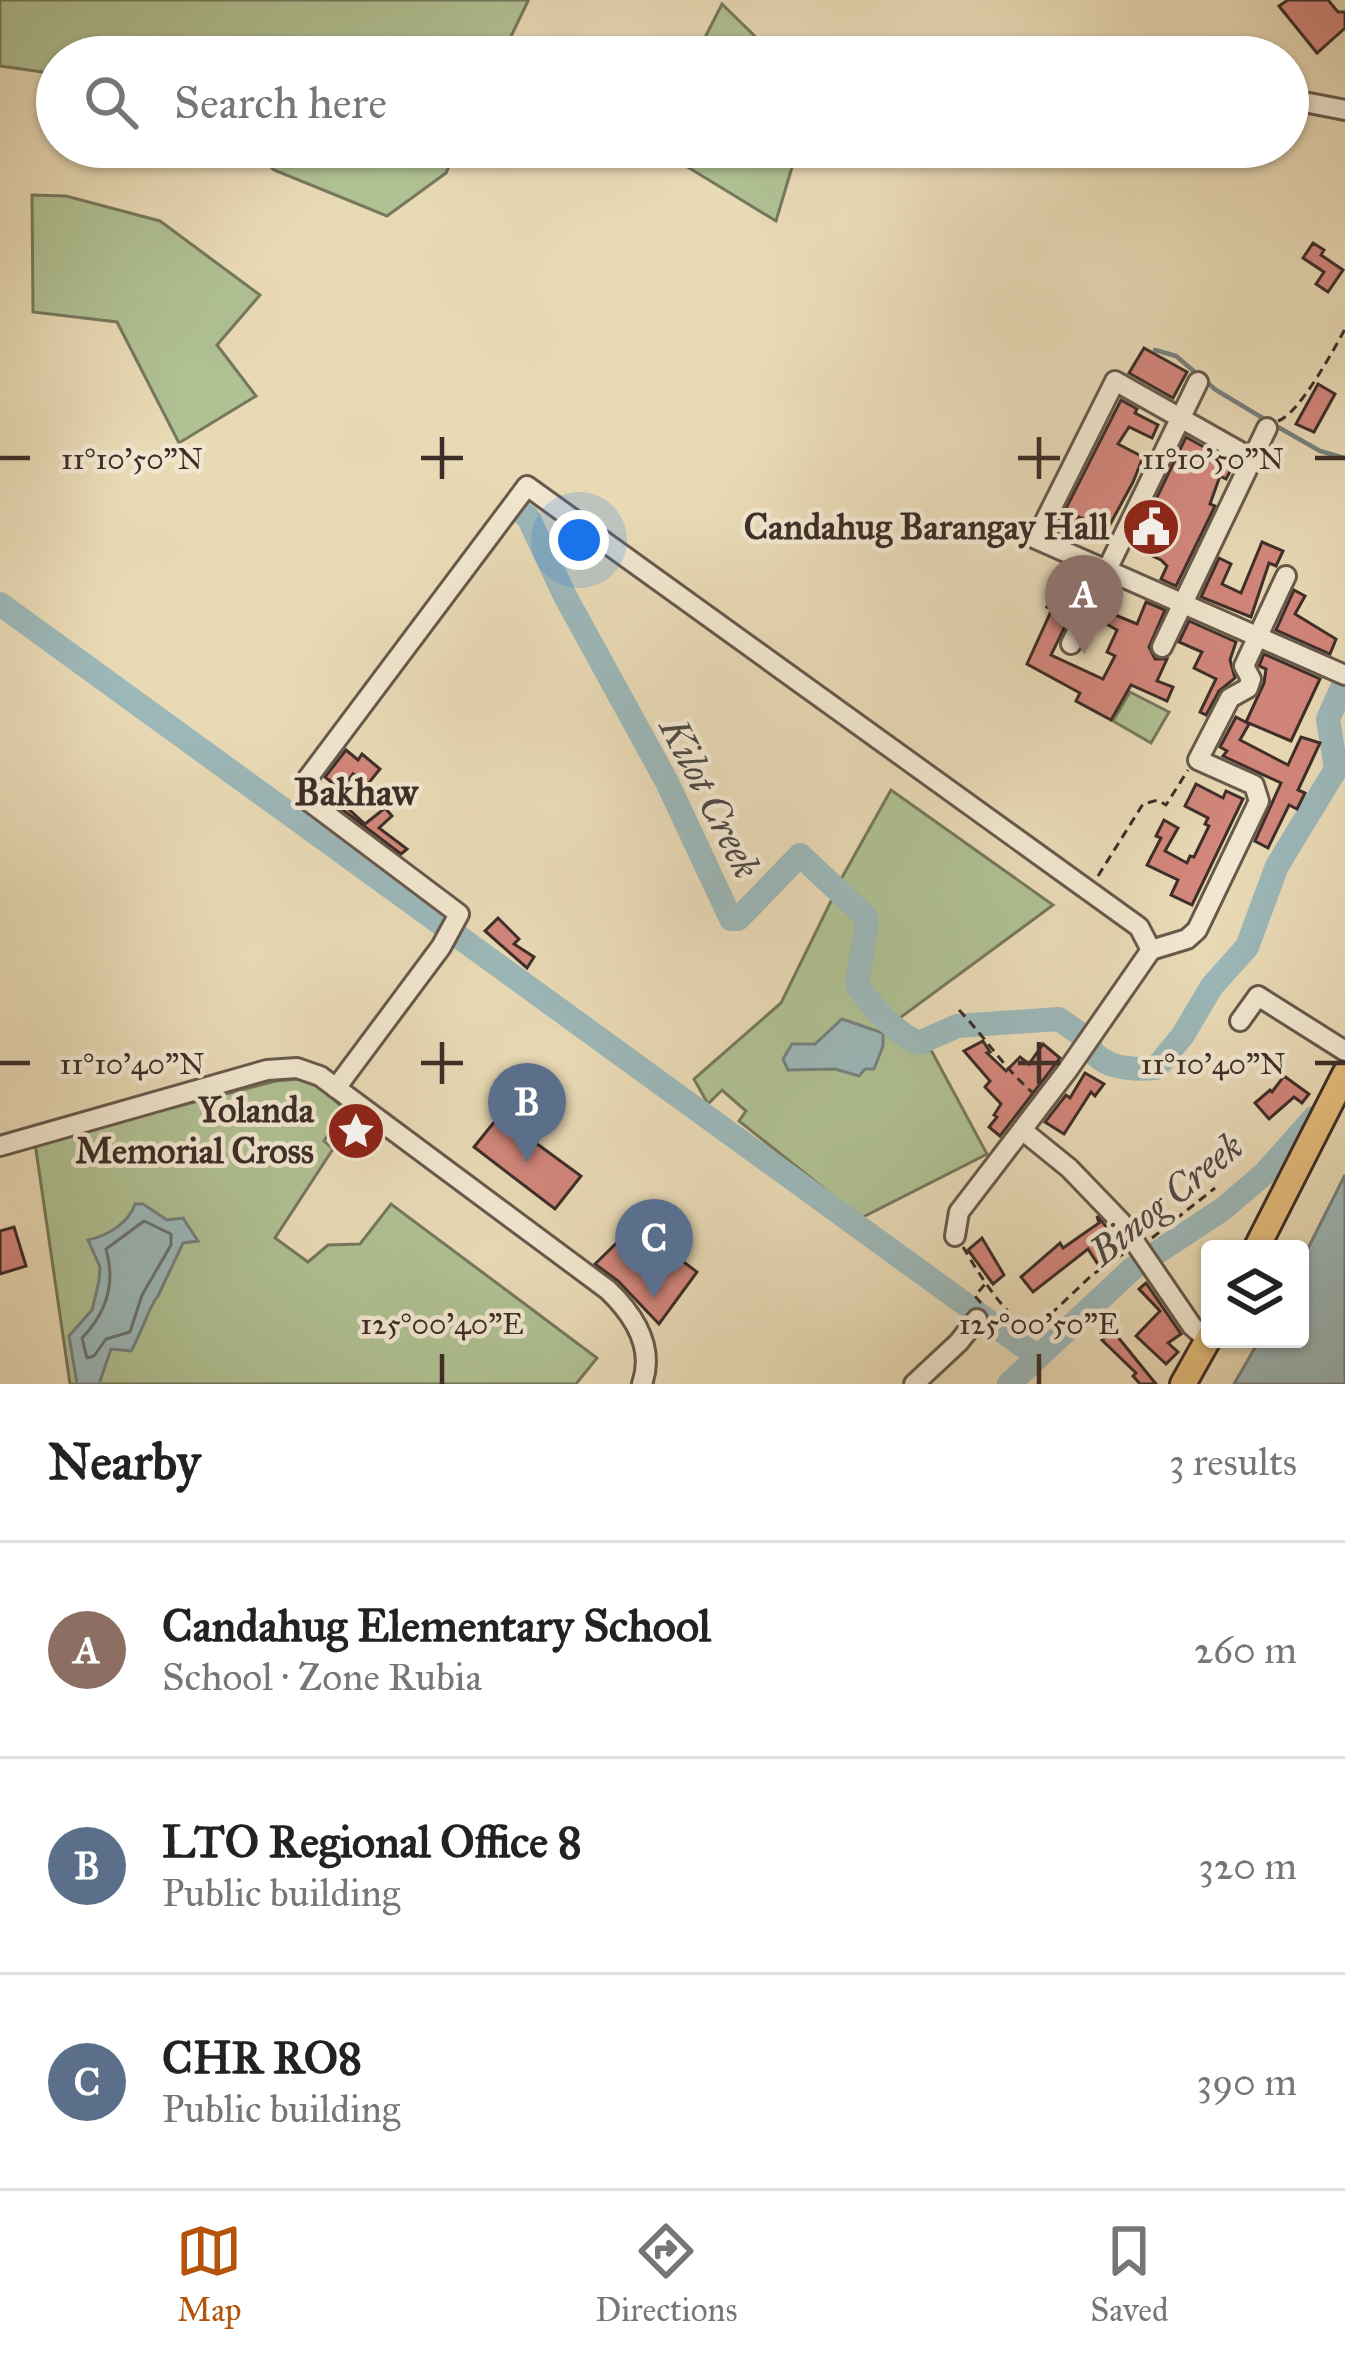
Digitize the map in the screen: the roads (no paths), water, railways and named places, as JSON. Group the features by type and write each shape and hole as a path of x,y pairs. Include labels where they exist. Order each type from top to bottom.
{"main road":[{"path":"1261,1240 1345,1074"},
{"path":"1183,1384 1203,1348"}],"street":[{"path":"1309,103 1345,110"},
{"path":"1253,459 1115,382 1036,539 1343,674"},
{"path":"1071,644 1198,382"},
{"path":"1162,646 1268,428"},
{"path":"336,1088 458,919 456,909 372,852 310,802 308,778 527,486 1138,927 1151,950"},
{"path":"955,1236 959,1212 1151,950 1186,939 1197,930 1259,801 1254,785 1198,760 1230,698 1248,688 1251,679 1244,666 1286,576"},
{"path":"1240,1021 1258,996 1345,1051"},
{"path":"0,1146 267,1070 307,1070 608,1290 641,1334 646,1360 642,1384"},
{"path":"1022,1130 1069,1168 1121,1222 1201,1332"},
{"path":"914,1384 959,1342 981,1313"}],"water":[{"path":"842,1019 883,1033 874,1069 865,1069 859,1076 835,1069 788,1070 783,1059 792,1044 815,1044"},
{"path":"1345,1175 1345,1384 1234,1384 1255,1348 1309,1348 1309,1246"},
{"path":"135,1204 167,1220 183,1218 198,1241 183,1243 131,1351 111,1349 99,1384 77,1384 69,1336 92,1310 99,1281 100,1267 88,1240 116,1228"}],"waterway":[{"path":"1155,350 1176,356 1216,390 1266,420"},
{"path":"1278,427 1320,451 1345,458"},
{"name":"Kilot Creek","path":"521,512 528,517 565,596 667,782 731,919 738,919 800,855 865,916 857,985 884,1018 910,1038 919,1043 957,1026 1059,1019 1083,1036"},
{"path":"0,604 1038,1357"},
{"name":"Kilot Creek","path":"1090,1048 1111,1064 1156,1068 1183,1035 1212,986 1247,947 1277,866 1336,769 1328,719 1345,681"},
{"name":"Binog Creek","path":"1009,1384 1132,1269 1223,1209 1265,1173 1314,1118"}],"place":[{"name":"Candahug Barangay Hall","path":"1151,527"},
{"name":"Candahug Elementary School","path":"1084,654"},
{"name":"Yolanda Memorial Cross","path":"356,1131"},
{"name":"LTO Regional Office 8","path":"527,1162"},
{"name":"CHR RO8","path":"654,1298"}],"district":[{"name":"Bakhaw","path":"356,792"}]}
